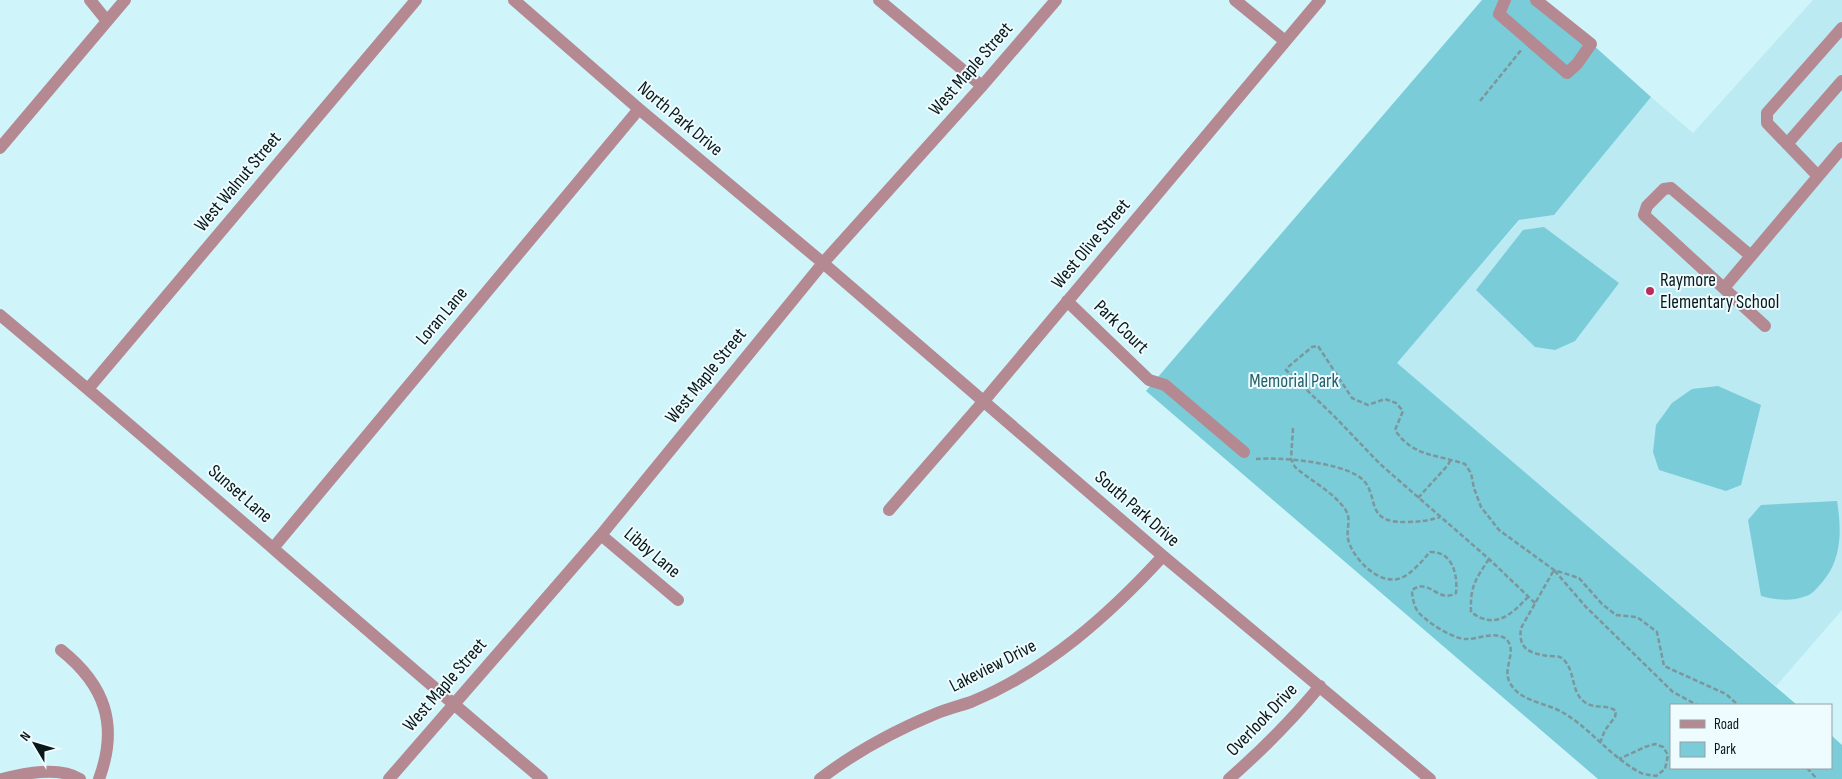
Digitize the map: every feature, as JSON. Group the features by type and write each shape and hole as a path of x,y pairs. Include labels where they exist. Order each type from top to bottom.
{"street":[{"path":"90,0 107,21"},
{"path":"0,148 126,0"},
{"name":"West Walnut Street","path":"88,389 416,0"},
{"name":"North Park Drive","path":"514,0 638,110 823,263"},
{"path":"879,0 982,86"},
{"name":"West Maple Street","path":"389,779 601,535 823,263 982,86 1056,0"},
{"path":"1235,0 1285,41"},
{"name":"West Olive Street","path":"889,510 983,402 1320,0"},
{"path":"1505,0 1499,14 1568,73 1591,44 1536,0"},
{"path":"1818,176 1767,123 1767,113 1842,28"},
{"path":"1786,144 1842,81"},
{"name":"Loran Lane","path":"274,547 638,110"},
{"path":"1724,288 1842,148"},
{"path":"1750,256 1671,188 1664,189 1647,206 1644,214 1765,326"},
{"name":"South Park Drive","path":"823,263 1163,556 1430,779"},
{"name":"Park Court","path":"1067,301 1149,380 1165,385 1244,452"},
{"name":"Sunset Lane","path":"0,315 274,547 453,704 542,779"},
{"name":"Libby Lane","path":"601,535 678,600"},
{"name":"Lakeview Drive","path":"820,779 878,740 937,713 971,702 1046,660 1106,614 1163,556"},
{"path":"62,650 78,664 92,681 102,698 107,720 107,754 99,779"},
{"name":"Overlook Drive","path":"1228,779 1280,732 1320,686"},
{"path":"2,779 16,775 56,773 75,776 80,779"}],"path":[{"path":"1480,101 1529,40"},
{"path":"1535,603 1489,559 1380,464 1286,370 1288,366 1312,347 1318,346 1352,398 1368,404 1385,399 1396,403 1403,411 1395,430 1402,440 1416,450 1465,464 1471,473 1481,507 1500,530 1554,570 1586,607 1673,692 1695,704"},
{"path":"1293,428 1291,460 1295,467 1336,499 1346,510 1349,528 1347,538 1362,562 1386,579 1397,579 1404,576 1430,552 1444,555 1452,562 1457,582 1456,593 1444,597 1427,587 1418,586 1412,590 1413,600 1418,612 1450,636 1465,640 1498,635 1507,641 1511,650 1508,673 1509,681 1525,698 1560,711 1574,720 1619,759 1640,773 1656,776 1665,768 1668,755 1663,748 1655,744 1619,759"},
{"path":"1244,452 1244,459 1291,460 1338,468 1358,476 1366,483 1377,511 1382,518 1393,522 1428,521 1440,517"},
{"path":"1418,498 1448,466 1451,459"},
{"path":"1489,559 1476,579 1470,594 1471,612 1480,619 1492,622 1513,614 1528,597"},
{"path":"1554,570 1522,628 1520,638 1522,646 1529,650 1560,657 1569,666 1574,689 1580,699 1588,705 1611,707 1616,711 1615,717 1605,730 1600,743"},
{"path":"1554,570 1578,578 1602,604 1616,615 1637,617 1657,632 1664,666 1726,694 1737,704"},
{"path":"1808,769 1817,779"}],"shaded area":[{"name":"Raymore Elementary School","path":"1813,0 1842,0 1842,610 1776,686 1396,363 1520,220 1554,215 1651,97 1693,133"}],"green space":[{"name":"Memorial Park","path":"1482,0 1543,0 1651,97 1554,215 1519,220 1397,363 1796,704 1670,704 1670,769 1832,769 1832,736 1842,745 1842,779 1598,779 1146,391"},
{"path":"1544,227 1619,283 1575,341 1555,350 1535,347 1476,290 1523,230"},
{"path":"1718,386 1761,405 1741,485 1726,491 1659,470 1653,452 1656,425 1672,403 1692,389"},
{"path":"1837,501 1840,536 1836,558 1826,578 1811,594 1800,598 1783,600 1761,596 1748,520 1761,505"}],"place":[{"name":"Raymore Elementary School","path":"1650,291"}]}
